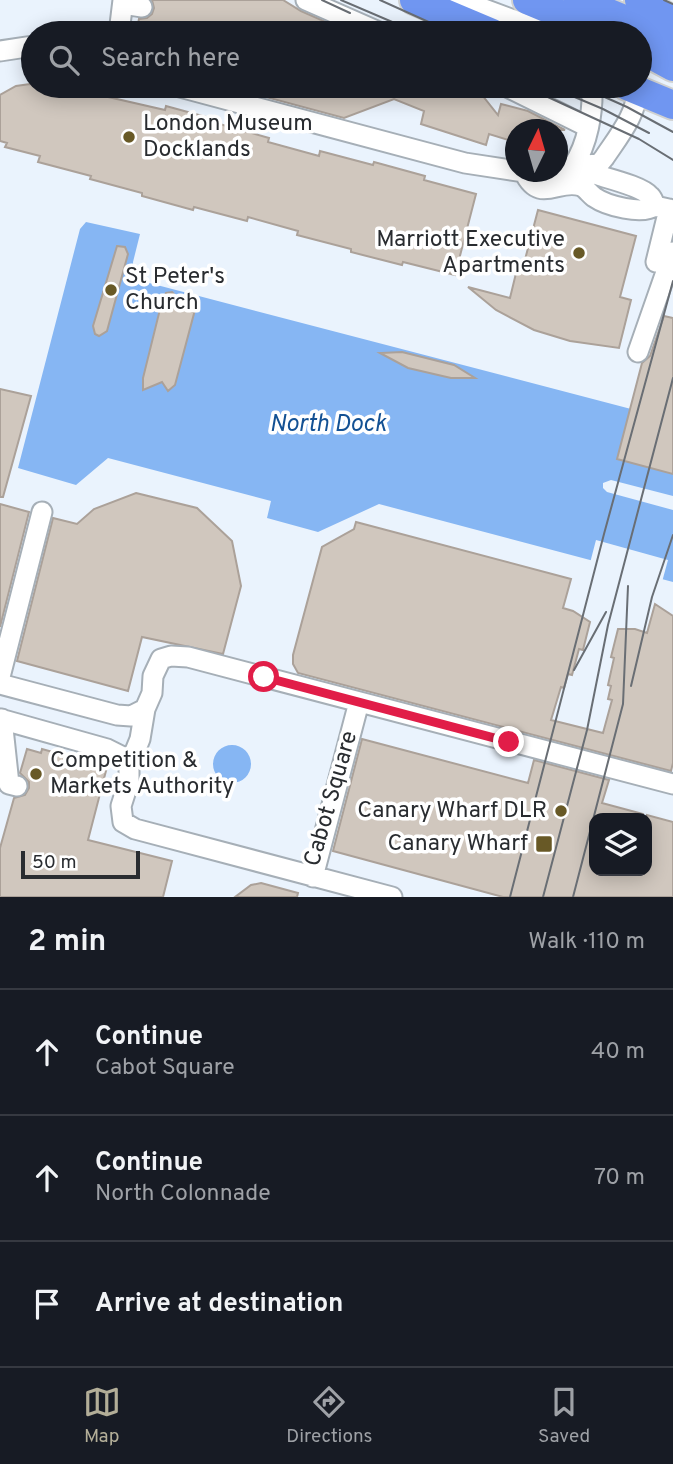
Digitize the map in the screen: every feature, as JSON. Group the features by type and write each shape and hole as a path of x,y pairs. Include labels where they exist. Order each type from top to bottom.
{"highway":[{"path":"414,0 464,21"},
{"path":"527,0 577,21"},
{"path":"578,0 622,21"},
{"path":"639,0 673,21"},
{"path":"652,35 673,45"},
{"path":"652,56 673,67"},
{"path":"652,95 673,105"}],"street":[{"path":"306,0 354,21"},
{"path":"460,0 516,21"},
{"path":"123,21 129,4"},
{"path":"0,51 21,48"},
{"path":"221,98 465,163 505,169"},
{"path":"529,98 588,127"},
{"path":"568,165 582,151 591,98"},
{"path":"568,168 599,164 632,113 633,98"},
{"path":"611,147 620,177 626,184"},
{"path":"568,169 626,184 650,195 666,209"},
{"path":"529,182 537,188 548,190 580,186 603,202 640,211 666,209"},
{"path":"638,352 664,257 666,209"},
{"path":"0,677 42,512"},
{"name":"Cabot Square","path":"171,656 188,657 359,702 313,877 126,825 121,817 121,806 129,781 129,766 140,739 145,709 158,663 171,656"},
{"path":"0,684 117,715 131,716 145,709"},
{"path":"359,702 637,770 673,784"},
{"path":"17,786 9,784 1,719 107,749 121,756 129,766"},
{"path":"313,877 392,897"}],"water":[{"name":"North Dock","path":"86,222 140,234 133,262 134,279 673,420 673,582 379,504 318,532 267,518 271,501 108,458 76,485 18,468 80,229"},
{"path":"232,745 245,751 251,764 245,777 232,783 219,777 213,764 219,751"}],"pier":[{"path":"611,480 673,496 673,510 607,492 603,483"},
{"path":"596,540 668,560 662,582 590,563"}],"building":[{"path":"152,0 283,0 324,21 139,21 152,14"},
{"path":"21,85 21,98 112,98 165,110 166,106 269,138 268,142 319,156 320,151 373,165 374,162 425,176 424,180 476,194 455,275 351,252 351,249 297,235 298,231 248,217 247,221 194,207 193,210 90,179 91,176 38,162 40,156 5,147 7,143 0,141 0,95"},
{"path":"270,98 484,98 498,115 501,104 528,111 544,119 505,119 505,139 489,134 486,145 421,124 424,111 394,99 344,118"},
{"path":"538,210 636,236 620,297 631,300 619,348 570,341 534,330 496,310 468,287 510,298 517,269 522,271"},
{"name":"St Peter's Church","path":"117,246 125,247 128,254 107,331 99,336 95,334 93,326"},
{"path":"172,292 178,299 193,299 196,306 175,385 168,391 162,382 143,390 143,378 162,301 166,293"},
{"path":"664,316 673,318 673,474 617,459 642,363 650,356"},
{"path":"402,352 454,365 475,378 451,378 408,368 380,353"},
{"path":"0,389 31,396 3,497 0,497"},
{"path":"136,493 197,508 232,541 241,586 223,654 142,637 128,691 17,661 53,518 77,524 94,509"},
{"path":"0,504 29,512 0,627"},
{"path":"356,522 571,579 563,608 590,622 583,650 579,649 572,675 568,674 564,688 561,687 551,720 603,733 612,700 608,699 611,686 608,685 618,629 635,629 647,633 655,604 673,616 671,771 298,673 293,664 293,655 322,547 354,529"},
{"path":"362,739 528,783 534,760 609,780 602,803 639,813 589,813 589,876 652,876 652,816 673,822 673,897 503,897 333,851"},
{"path":"27,749 41,753 42,749 107,767 88,840 172,861 163,897 0,897 0,848 14,798 25,795 29,788 29,782 20,773"},
{"path":"261,883 298,893 297,897 235,897 251,885"}],"tram line":[{"path":"322,0 350,13"},
{"path":"341,0 390,21"},
{"path":"380,0 426,21"},
{"path":"664,0 673,4"},
{"path":"550,98 639,139 673,160"},
{"path":"577,98 649,133"},
{"path":"607,98 673,132"},
{"path":"510,897 673,281"},
{"path":"543,897 587,730 608,625 673,378"},
{"path":"631,686 652,597 673,535"},
{"path":"573,897 623,704 628,586"},
{"path":"574,670 606,612"}],"place":[{"name":"London Museum Docklands","path":"129,137"},
{"name":"Marriott Executive Apartments","path":"579,253"},
{"name":"St Peter's Church","path":"111,290"},
{"name":"Competition & Markets Authority","path":"36,774"},
{"name":"Canary Wharf DLR","path":"561,811"},
{"name":"Canary Wharf","path":"544,844"}],"route":[{"path":"264,677 509,742"}]}
